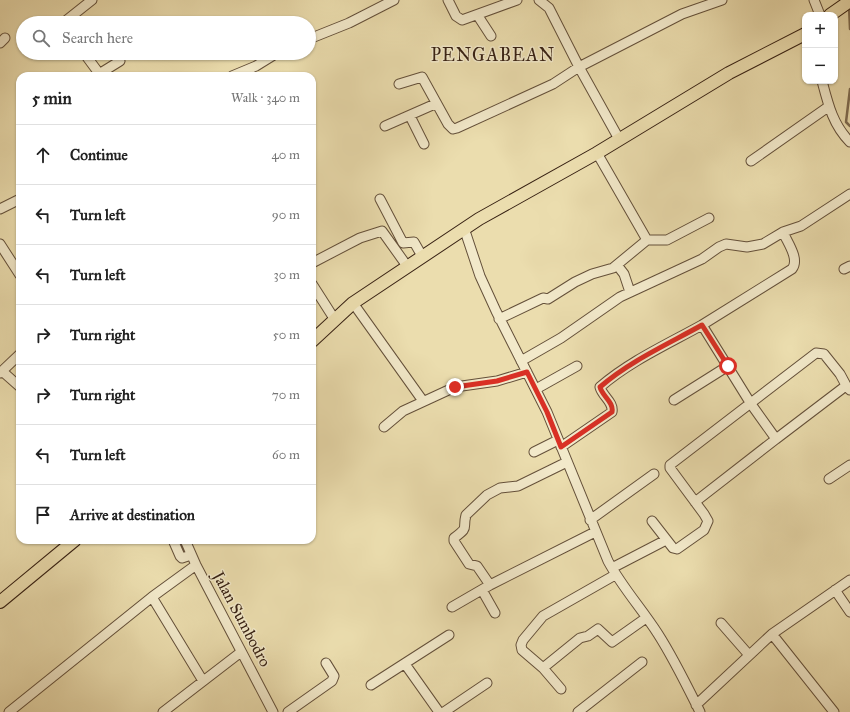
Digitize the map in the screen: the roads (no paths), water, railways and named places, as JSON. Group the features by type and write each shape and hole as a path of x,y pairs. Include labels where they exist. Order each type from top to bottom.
{"main road":[{"path":"834,12 850,1"},
{"path":"316,337 353,303 464,228 597,153 729,73 802,36"},
{"path":"0,602 71,544"}],"street":[{"path":"72,16 92,0"},
{"path":"316,36 349,23 394,0"},
{"path":"448,0 456,16 462,20 478,16 517,0"},
{"path":"539,0 549,8 579,67 619,139"},
{"path":"398,84 422,77 435,104 448,124 453,129 457,128 553,84 579,67 682,14 722,0"},
{"path":"814,0 819,12"},
{"path":"478,16 491,36"},
{"path":"89,60 98,72"},
{"path":"242,72 266,60"},
{"path":"104,72 120,61"},
{"path":"823,84 828,106 842,134 850,142"},
{"path":"385,126 435,104"},
{"path":"751,161 828,106"},
{"path":"410,116 424,144"},
{"path":"597,153 647,240"},
{"path":"521,361 561,338 620,297 702,259 710,252 726,244 747,247 763,244 783,232 801,226 850,194"},
{"path":"380,199 403,243 414,242 422,256"},
{"path":"0,208 16,201"},
{"path":"499,319 543,298 548,298 592,274 602,272 617,265 647,240 668,240 709,218"},
{"path":"464,228 480,276 499,319 536,390 568,462 595,532 613,571 657,633 698,708 749,655 772,634 850,580"},
{"path":"316,261 360,238 382,231 407,266"},
{"path":"534,452 560,444 612,412 612,406 601,392 600,387 626,368 702,325 792,269 795,266 795,259 783,232"},
{"path":"1,250 16,271"},
{"path":"617,265 624,274 630,292"},
{"path":"316,290 335,320"},
{"path":"353,303 423,401"},
{"path":"702,325 751,404 776,439"},
{"path":"652,521 673,548 677,549 704,530 708,521 670,468 670,465 816,353 824,354 840,374 849,389"},
{"path":"16,358 1,372 16,384"},
{"path":"536,390 577,366"},
{"path":"674,400 728,366"},
{"path":"384,427 403,411 455,387 497,381 527,372"},
{"path":"695,502 843,388 849,389"},
{"path":"490,585 476,566 469,564 454,541 454,538 464,531 466,525 466,515 487,495 500,488 518,486 568,462"},
{"path":"829,479 850,465"},
{"path":"590,520 654,474"},
{"path":"452,607 490,585 595,532"},
{"path":"561,689 543,668 522,650 521,645 523,640 543,616 613,571 666,540"},
{"path":"175,544 182,558 191,555"},
{"name":"Jalan Sumbodro","path":"187,544 196,565 273,712"},
{"path":"9,712 152,597 196,565"},
{"path":"482,590 495,613"},
{"path":"835,590 850,612"},
{"path":"152,597 203,680"},
{"path":"543,668 580,638 588,636 598,629 612,642 646,618"},
{"path":"721,623 749,655"},
{"path":"772,634 834,712"},
{"path":"371,685 449,635"},
{"path":"167,711 203,680 241,652"},
{"path":"578,712 642,662"},
{"path":"288,712 332,681 334,676 326,663"},
{"path":"405,664 439,712"},
{"path":"444,712 487,683"}],"waterway":[{"path":"849,6 850,29"},
{"path":"850,89 846,122 850,126"}],"district":[{"name":"PENGABEAN","path":"493,55"}]}
